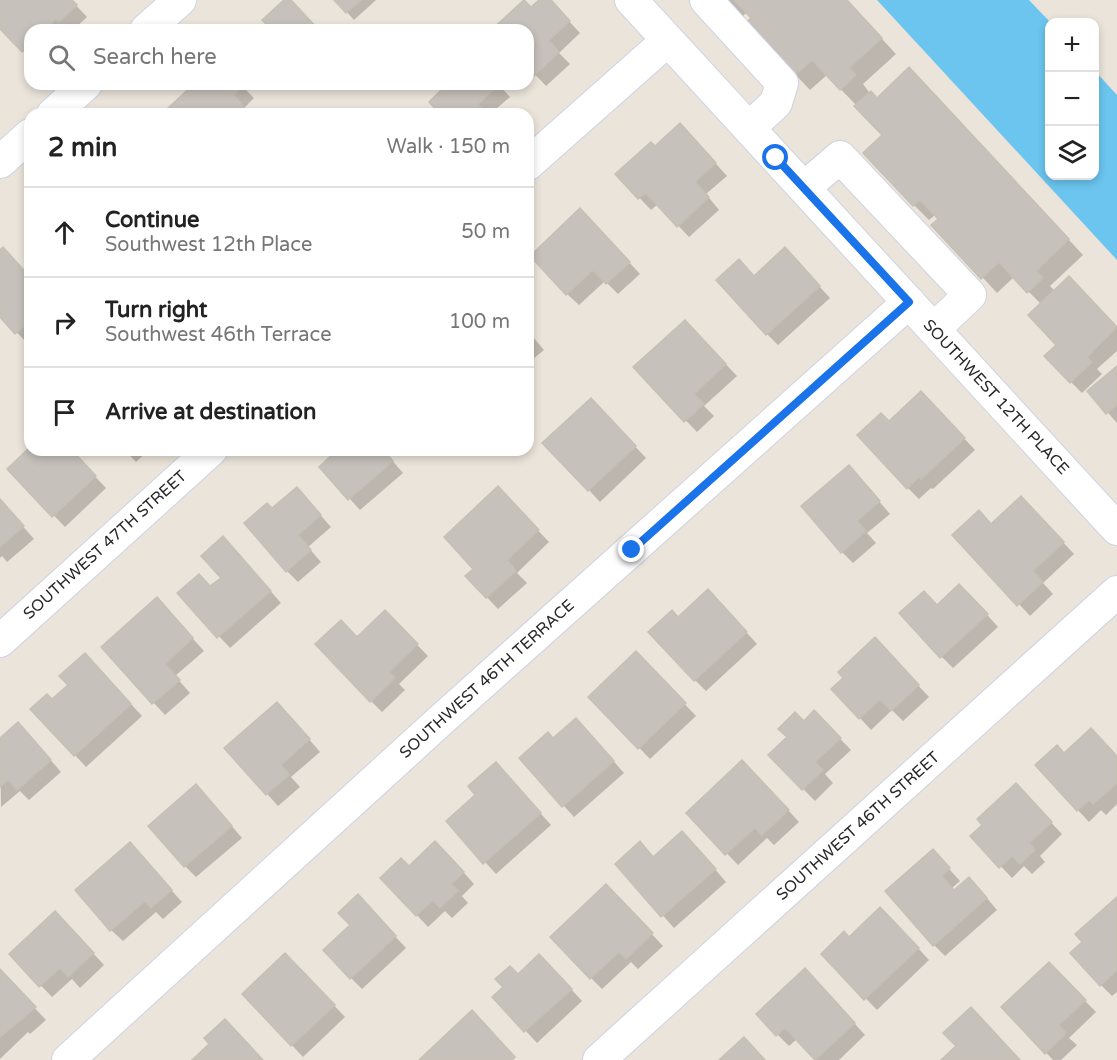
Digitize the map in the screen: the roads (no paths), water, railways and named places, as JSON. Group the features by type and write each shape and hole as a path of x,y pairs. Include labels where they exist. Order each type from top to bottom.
{"street":[{"path":"153,24 180,0"},
{"name":"SOUTHWEST 12TH PLACE","path":"631,0 1117,529"},
{"path":"706,0 782,83 776,103 749,128"},
{"path":"534,160 668,40"},
{"path":"60,108 79,90"},
{"path":"0,162 24,140"},
{"path":"804,188 840,157 970,295 934,329"},
{"name":"SOUTHWEST 46TH TERRACE","path":"68,1060 441,720 909,302"},
{"name":"SOUTHWEST 47TH STREET","path":"0,641 204,456"},
{"name":"SOUTHWEST 46TH STREET","path":"599,1060 1117,592"}],"water":[{"path":"877,0 1029,0 1046,18 1045,180 1099,180 1099,75 1117,95 1117,260"}]}
